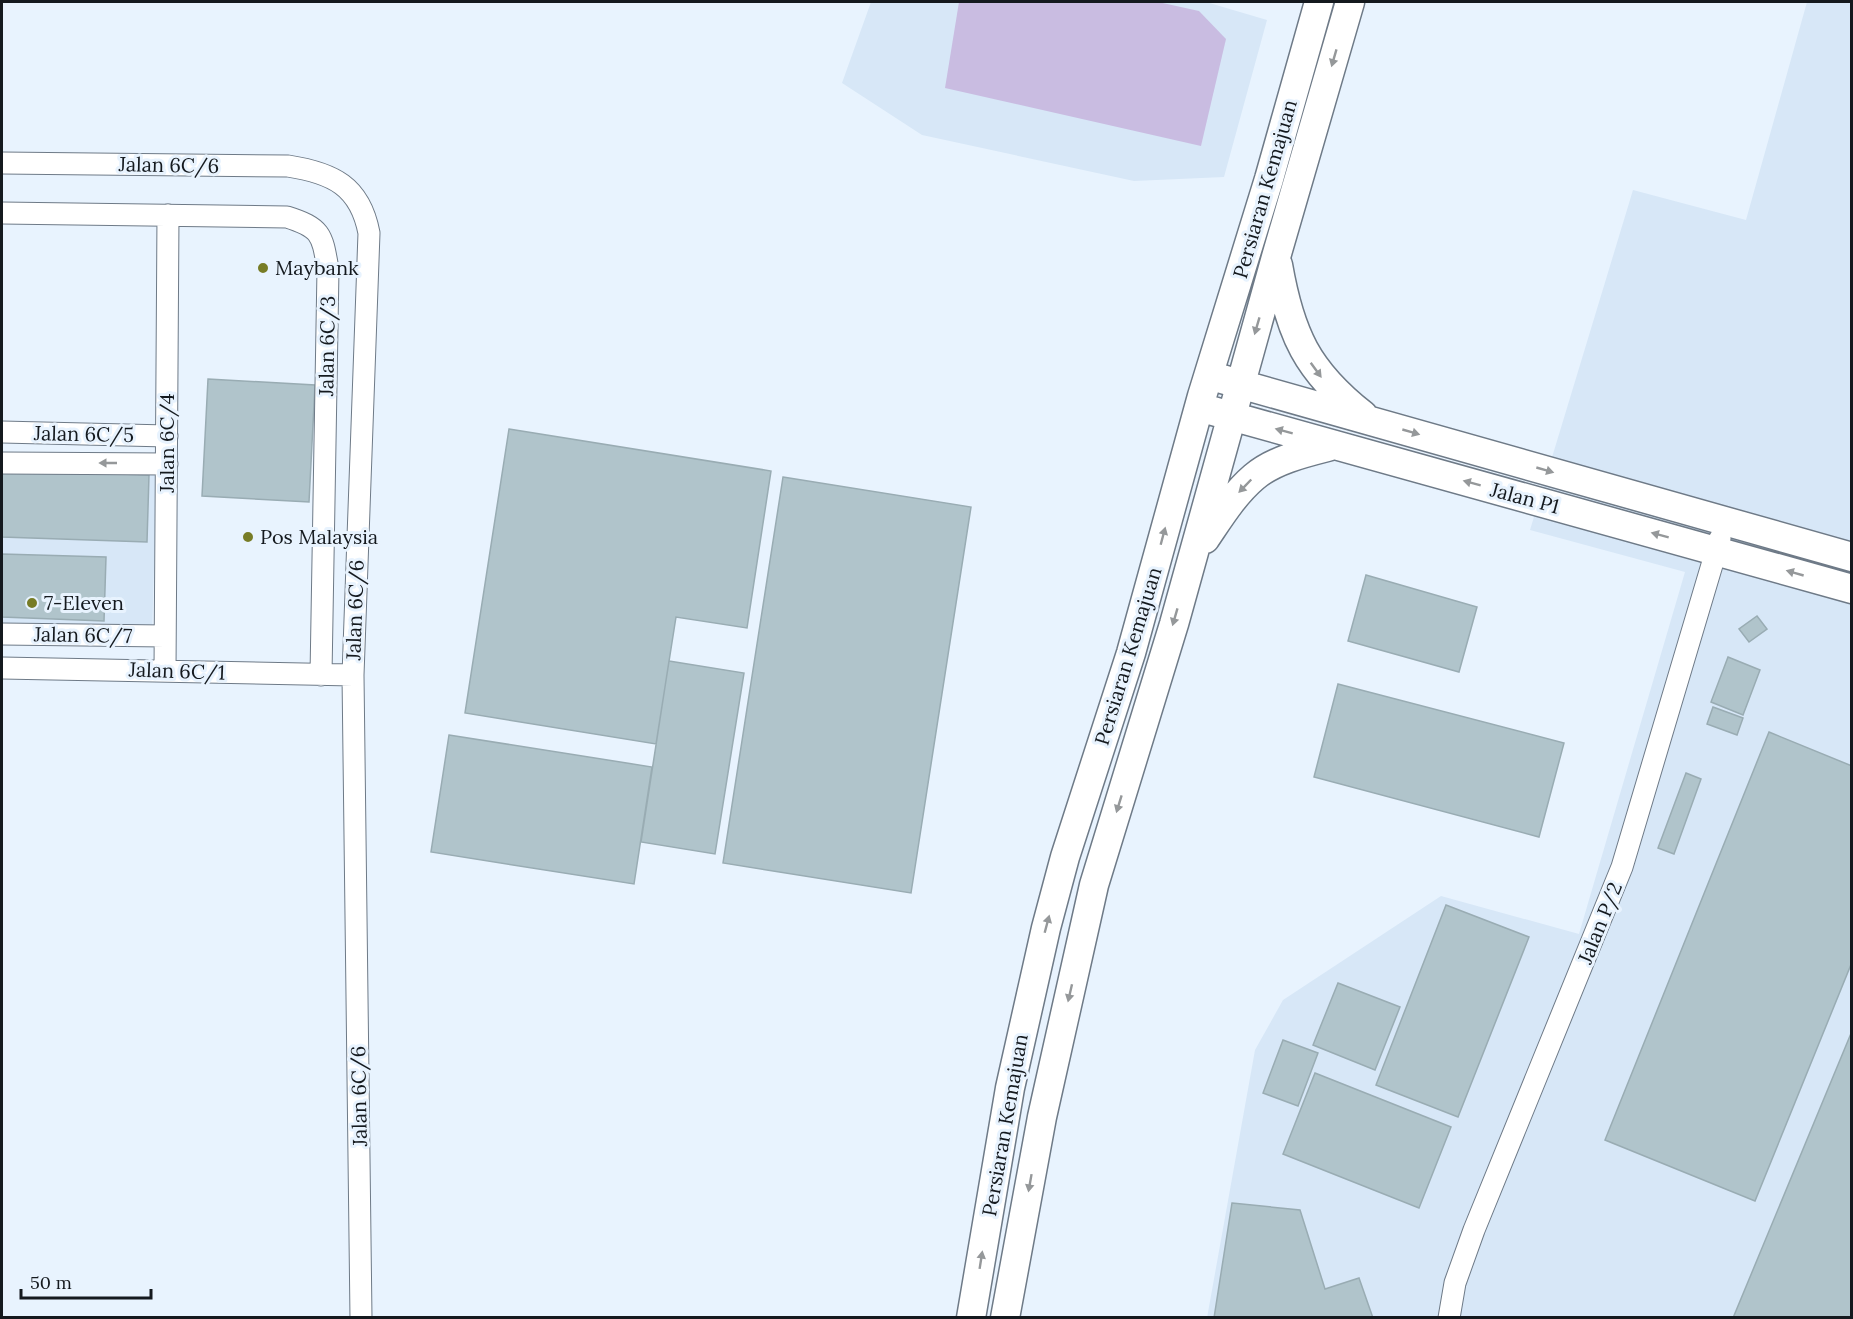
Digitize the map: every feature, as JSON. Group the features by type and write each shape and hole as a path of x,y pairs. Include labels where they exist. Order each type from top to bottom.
{"main road":[{"name":"Persiaran Kemajuan","path":"971,1317 1010,1088 1046,928 1065,857 1131,653 1208,375 1269,179 1319,2"},
{"name":"Persiaran Kemajuan","path":"1005,1317 1042,1117 1094,885 1191,561 1350,2"},
{"path":"1276,257 1287,311 1298,340 1323,379 1341,398 1369,420"},
{"name":"Jalan P1","path":"1208,375 1851,557"},
{"name":"Jalan P1","path":"1199,407 1851,589"},
{"path":"1191,561 1232,500 1254,476 1294,457 1335,445"}],"street":[{"name":"Jalan 6C/6","path":"2,163 288,166 313,170 337,180 355,197 365,214 369,234 352,675 361,1317"},
{"name":"Jalan 6C/3","path":"2,213 287,217 310,224 323,240 328,269 321,675"},
{"name":"Jalan 6C/4","path":"165,671 168,215"},
{"name":"Jalan 6C/5","path":"2,432 167,436"},
{"name":"Jalan 6C/5","path":"2,463 167,464"},
{"name":"Jalan P/2","path":"1449,1317 1455,1282 1474,1230 1622,867 1725,520"},
{"name":"Jalan 6C/7","path":"2,634 165,636"},
{"name":"Jalan 6C/1","path":"2,668 352,675"}],"shaded area":[{"path":"871,2 1206,2 1267,20 1224,177 1134,181 922,135 842,83"},
{"path":"959,2 1158,2 1199,11 1226,39 1201,146 945,88"},
{"path":"1807,2 1851,2 1851,1317 1207,1318 1255,1050 1283,1000 1441,896 1579,934 1685,572 1530,530 1633,190 1746,220"},
{"path":"2,454 157,459 152,638 2,633"}],"building":[{"path":"208,379 315,385 309,502 202,496"},
{"path":"509,429 771,471 747,628 676,617 656,744 465,713"},
{"path":"2,470 149,475 147,542 2,537"},
{"path":"783,477 971,507 911,893 723,863"},
{"path":"2,554 106,557 104,621 2,617"},
{"path":"1366,575 1477,607 1459,672 1348,641"},
{"path":"1757,616 1767,629 1749,642 1739,629"},
{"path":"1728,657 1760,670 1743,715 1711,702"},
{"path":"669,661 744,673 715,854 641,842"},
{"path":"1338,684 1564,743 1539,837 1314,777"},
{"path":"1713,707 1743,718 1737,735 1707,724"},
{"path":"1769,732 1852,766 1852,962 1755,1201 1605,1140"},
{"path":"449,735 652,767 634,884 431,852"},
{"path":"1686,773 1701,779 1674,854 1658,848"},
{"path":"1446,905 1529,937 1458,1117 1376,1085"},
{"path":"1338,983 1400,1007 1375,1070 1313,1045"},
{"path":"1852,1031 1852,1318 1733,1318"},
{"path":"1283,1040 1318,1053 1298,1106 1263,1093"},
{"path":"1315,1073 1451,1127 1419,1208 1283,1154"},
{"path":"1232,1203 1300,1210 1325,1289 1359,1278 1373,1318 1214,1318"}],"place":[{"name":"Maybank","path":"263,268"},
{"name":"Pos Malaysia","path":"248,537"},
{"name":"7-Eleven","path":"32,603"}]}
